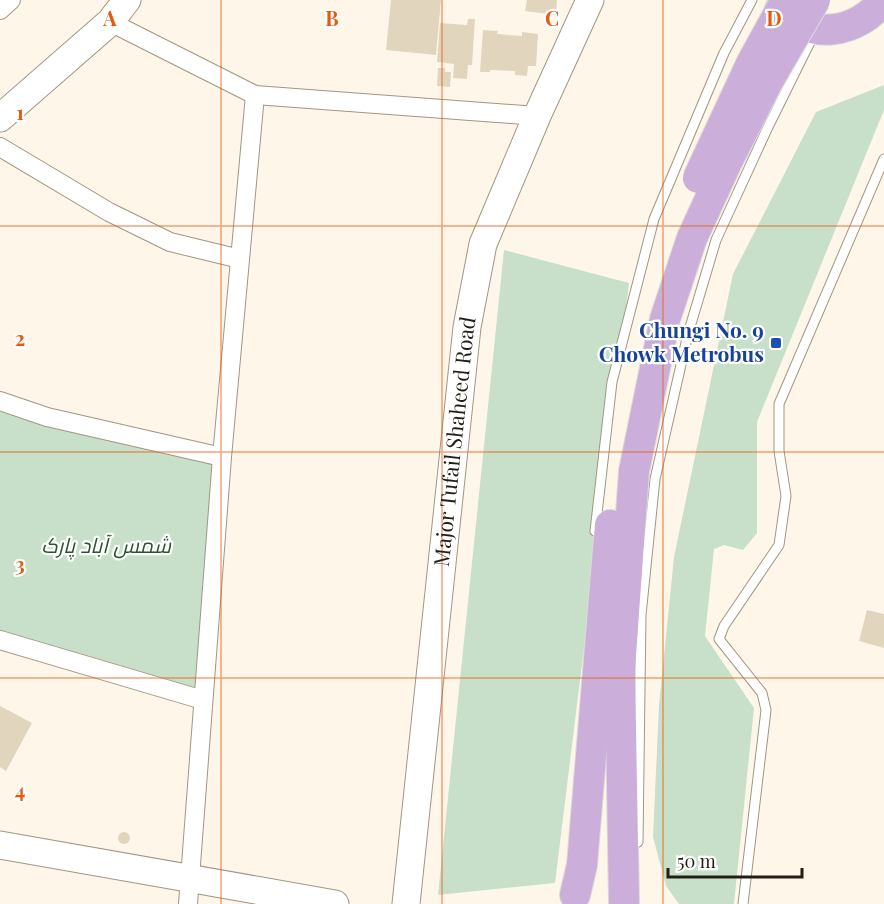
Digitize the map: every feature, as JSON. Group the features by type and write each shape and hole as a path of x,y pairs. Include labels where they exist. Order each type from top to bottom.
{"main road":[{"path":"773,0 782,12 798,23 816,30 838,30 860,22 881,6"},
{"path":"572,900 582,865 597,665 649,312 676,231 708,154 751,64 786,0"},
{"path":"624,903 620,670 625,470 666,320 692,238 767,83 816,0"},
{"path":"572,900 590,889 603,889 614,893 624,903"}],"street":[{"path":"0,10 11,0"},
{"path":"0,118 110,22 128,0"},
{"name":"Major Tufail Shaheed Road","path":"406,904 467,327 483,244 590,0"},
{"path":"110,22 255,95 537,117"},
{"path":"189,891 222,457 255,95"},
{"path":"0,147 109,212 170,242 240,259"},
{"path":"0,400 47,417 222,457"},
{"path":"0,640 204,700"},
{"path":"0,845 189,891 335,904"}],"lane":[{"path":"595,539 612,382 654,219 724,53 752,0"},
{"path":"637,858 641,615 655,479 688,334 716,240 816,30"},
{"path":"743,904 766,710 762,693 720,639 724,626 779,545 786,496 779,451 779,404 884,159"},
{"path":"593,605 597,665"}],"green space":[{"path":"884,85 884,110 757,422 757,533 743,550 724,545 714,549 705,636 754,708 734,904 679,904 666,886 653,837 659,705 674,557 733,274 816,112"},
{"path":"504,250 629,283 555,883 438,895"},
{"name":"شمس آباد پارک","path":"0,408 218,460 201,696 0,636"}],"building":[{"path":"391,0 441,0 436,55 386,50"},
{"path":"527,0 557,0 556,15 525,11"},
{"path":"468,19 475,19 472,65 468,65 467,79 453,78 454,64 437,62 440,23 467,25"},
{"path":"483,30 498,31 497,34 522,36 522,32 538,34 536,66 528,66 527,76 515,75 515,71 480,72"},
{"path":"438,68 445,68 445,72 451,72 450,87 437,86"},
{"path":"867,610 884,614 884,648 859,641"},
{"path":"0,706 32,723 6,771 0,767"},
{"path":"126,832 129,833 129,843 122,844 119,843 118,836 119,833"}],"place":[{"name":"Chungi No. 9 Chowk Metrobus","path":"776,343"}]}
